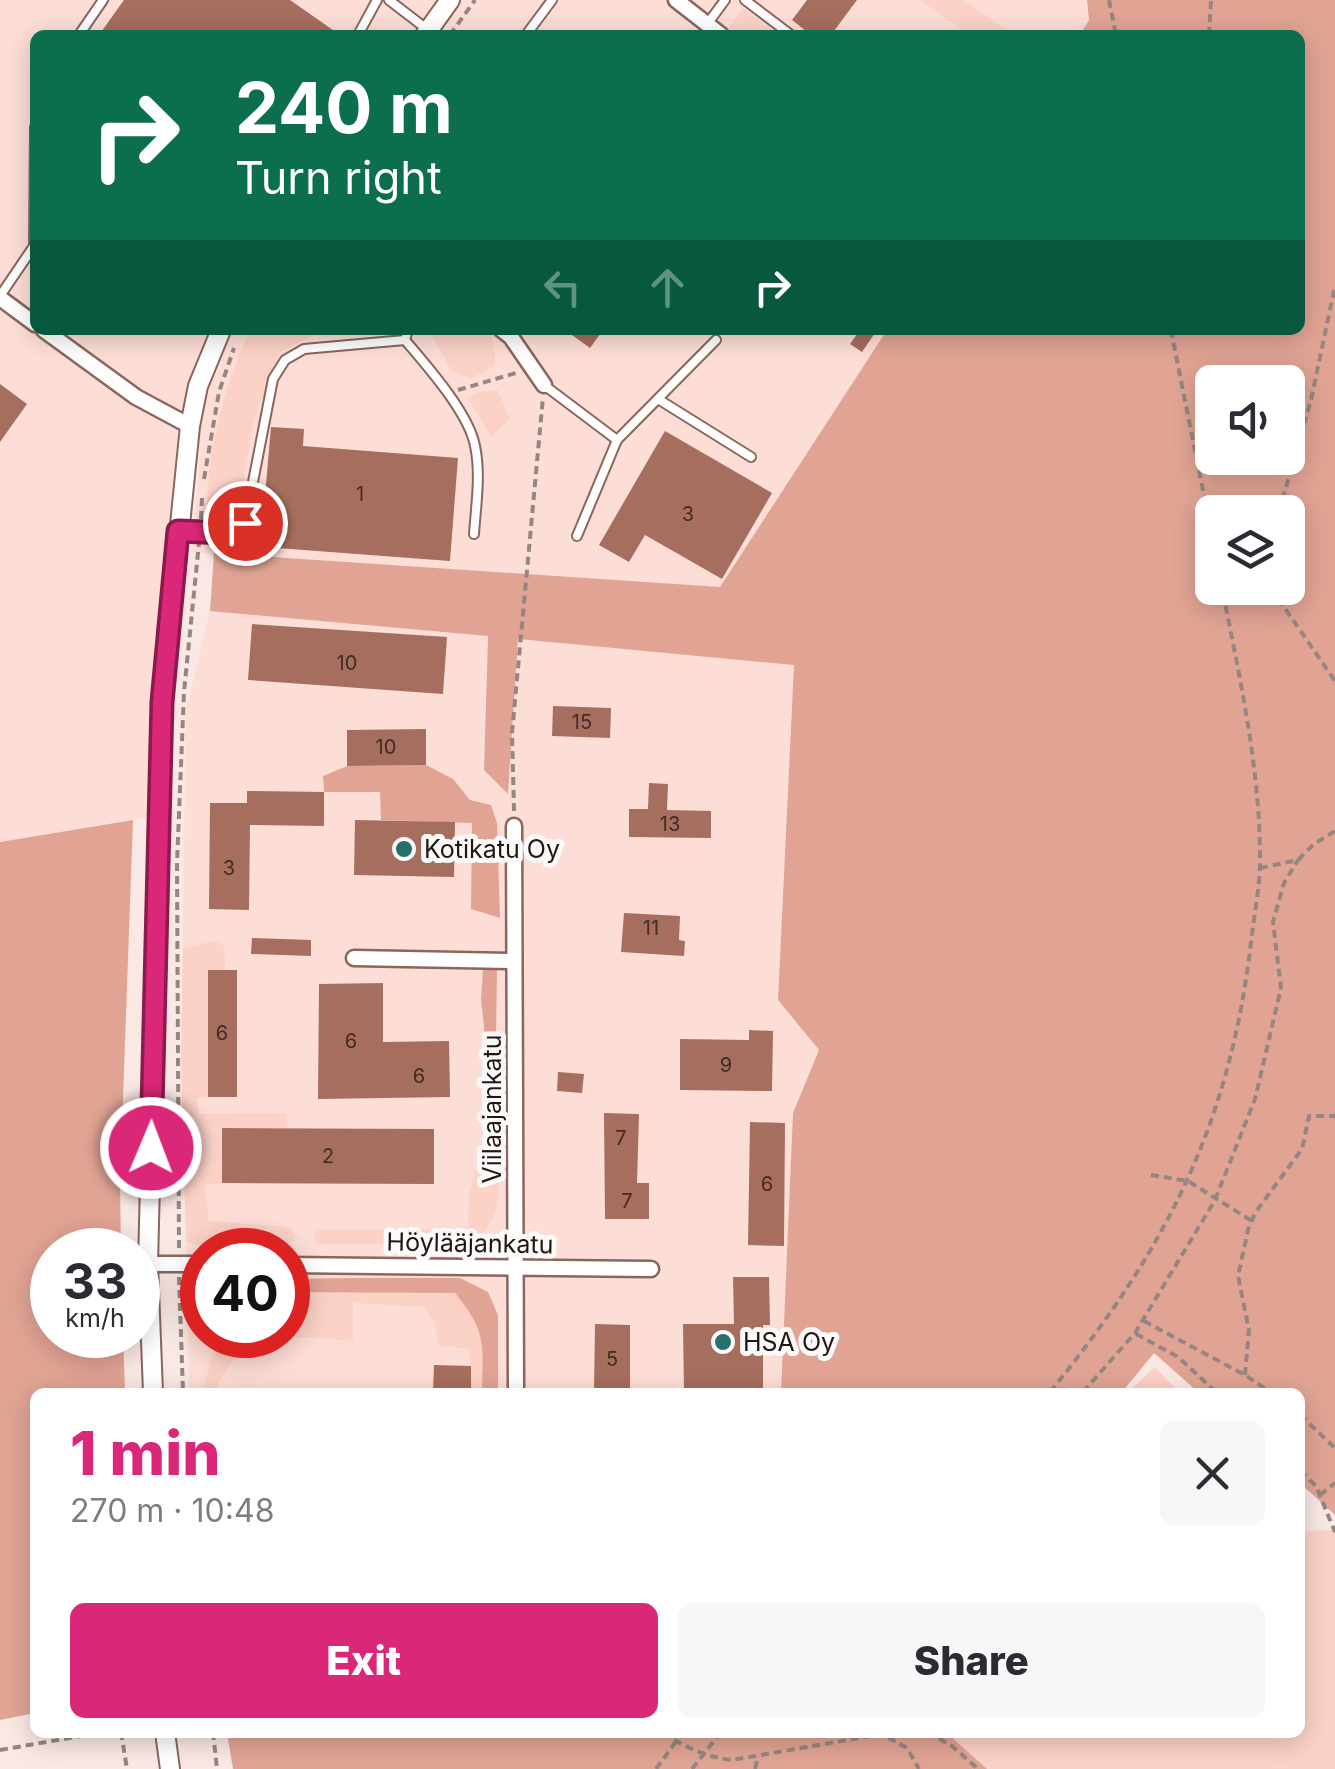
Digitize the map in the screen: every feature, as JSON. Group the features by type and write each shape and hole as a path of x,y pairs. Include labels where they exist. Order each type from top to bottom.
{"street":[{"path":"428,30 450,0"},
{"path":"676,0 716,30"},
{"path":"0,297 30,320"},
{"path":"51,335 136,397 190,426"},
{"path":"149,1228 162,702 190,426 198,386 228,335"},
{"path":"509,335 544,385"},
{"name":"Viilaajankatu","path":"514,826 516,1388"},
{"path":"354,958 514,961"},
{"path":"160,1264 179,1264"},
{"name":"Höylääjankatu","path":"310,1264 651,1269"},
{"path":"151,1358 152,1388"},
{"path":"166,1738 170,1769"}],"lane":[{"path":"82,30 103,0"},
{"path":"361,30 377,0"},
{"path":"389,0 401,3 425,30"},
{"path":"530,30 552,0"},
{"path":"708,23 725,0"},
{"path":"745,0 784,30"},
{"path":"0,297 30,252"},
{"path":"178,531 228,533 245,523 273,379 285,360 304,348 407,335 448,393 475,442 478,479 474,534"},
{"path":"577,536 618,440 716,340"},
{"path":"544,385 618,440"},
{"path":"658,399 752,457"}],"path":[{"path":"454,30 475,0"},
{"path":"1109,0 1115,30"},
{"path":"1209,30 1212,0"},
{"path":"1284,495 1311,400 1335,286"},
{"path":"183,1388 178,863 184,692 202,490 229,335"},
{"path":"1172,335 1204,495"},
{"path":"448,393 533,368"},
{"path":"514,826 512,733 544,385"},
{"path":"1053,1388 1104,1326 1148,1260 1188,1181 1222,1094 1245,998 1260,868 1254,772 1225,605"},
{"path":"1283,605 1335,681"},
{"path":"1087,1388 1135,1333 1214,1200 1255,1098 1282,988 1273,922 1284,883 1298,860 1335,831"},
{"path":"1260,868 1298,860"},
{"path":"1244,1375 1249,1330 1238,1276 1252,1221 1302,1149 1309,1116 1334,1117"},
{"path":"1151,1175 1188,1181 1252,1221"},
{"path":"1143,1320 1264,1388"},
{"path":"1135,1333 1178,1357 1212,1388"},
{"path":"1305,1420 1335,1448"},
{"path":"1305,1476 1316,1486 1335,1532"},
{"path":"1320,1494 1335,1484"},
{"path":"0,1750 69,1738"},
{"path":"122,1738 127,1769"},
{"path":"214,1738 218,1769"},
{"path":"670,1738 718,1759 732,1760 860,1738"},
{"path":"656,1769 678,1738"},
{"path":"692,1769 715,1738"},
{"path":"889,1738 907,1748 919,1769"},
{"path":"938,1738 978,1769"},
{"path":"755,1769 758,1757"}],"shaded area":[{"path":"0,0 1087,0 1089,20 1083,30 30,30 30,335 249,335 233,374 210,474 242,490 254,421 279,353 314,335 432,335 441,353 472,378 496,366 489,335 884,335 720,587 192,552 200,449 178,435 159,617 149,817 0,842","holes":["498,391 501,401 491,437 468,398"]},
{"path":"920,0 964,0 1006,30 963,30"},
{"path":"1087,0 1335,0 1335,1515 1305,1488 1305,1388 1193,1388 1154,1353 1125,1388 781,1388 793,1113 819,1050 778,1000 794,665 518,639 508,794 484,770 488,636 210,611 214,553 720,587 884,335 1305,335 1305,30 1083,30 1089,20"},
{"path":"743,8 772,30 732,30 729,28"},
{"path":"249,335 314,335 279,353 254,421 242,490 232,512 218,518 208,516 209,471 218,421"},
{"path":"432,335 492,338 496,366 472,378 452,372"},
{"path":"498,390 510,419 491,437 468,398"},
{"path":"210,611 488,636 484,769 507,793 518,639 794,664 778,1000 819,1050 793,1113 781,1388 189,1388 188,1358 310,1358 310,1228 186,1228 181,1061 186,709"},
{"path":"426,765 453,779 470,800 491,805 497,823 500,918 471,909 472,823 381,820 380,792 324,792 323,776 347,766"},
{"path":"133,820 121,1228 30,1228 30,1358 124,1358 125,1388 30,1388 30,1714 0,1720 0,842"},
{"path":"217,940 224,946 226,970 208,970 208,1097 197,1098 199,1114 286,1113 288,1128 222,1128 222,1183 205,1185 209,1221 291,1228 186,1228 181,1061 183,949"},
{"path":"497,968 496,1042 485,1036 481,999 483,970"},
{"path":"476,1169 500,1170 499,1193 491,1221 469,1244 316,1244 314,1234 318,1229 468,1227 469,1193"},
{"path":"460,1278 488,1292 498,1315 498,1388 482,1388 481,1339 473,1318 455,1293 310,1292 310,1279"},
{"path":"310,1292 455,1292 478,1328 482,1388 471,1388 469,1349 439,1346 434,1321 423,1307 353,1303 353,1341 310,1338"},
{"path":"212,1358 236,1358 217,1388 203,1388"},
{"path":"1155,1367 1175,1388 1132,1388"},
{"path":"1335,1530 1335,1769 987,1769 953,1738 1305,1738 1305,1531"},
{"path":"228,1738 953,1738 987,1769 233,1769"}],"building":[{"path":"124,0 290,0 333,30 103,30"},
{"path":"807,0 857,0 835,30 805,30 792,20"},
{"path":"572,335 599,335 590,348"},
{"path":"856,335 874,335 862,352 850,344"},
{"path":"0,384 27,404 0,442"},
{"path":"271,427 304,429 303,446 458,458 450,561 277,548 279,531 262,530"},
{"path":"665,431 772,493 722,579 645,535 629,562 599,545"},
{"path":"252,624 447,637 443,694 248,680"},
{"path":"553,706 611,708 610,738 552,736"},
{"path":"426,729 426,765 347,766 347,730"},
{"path":"649,783 668,784 667,810 711,811 711,838 629,837 629,809 648,809"},
{"path":"247,791 324,792 324,826 250,825 249,910 209,909 210,803 247,803"},
{"path":"355,820 455,822 454,877 354,875"},
{"path":"624,913 680,916 679,940 685,941 684,956 621,952"},
{"path":"252,938 311,940 311,956 251,954"},
{"path":"208,970 237,970 237,1097 208,1097"},
{"path":"383,983 383,1042 449,1041 450,1097 318,1099 319,984"},
{"path":"749,1030 773,1031 772,1091 680,1090 680,1039 749,1040"},
{"path":"558,1072 584,1074 582,1093 557,1091"},
{"path":"604,1113 639,1114 637,1183 649,1183 649,1219 605,1219"},
{"path":"750,1122 785,1123 784,1246 748,1245"},
{"path":"222,1128 434,1129 434,1184 222,1183"},
{"name":"HSA Oy","path":"733,1277 769,1277 770,1325 763,1325 763,1388 684,1388 683,1324 734,1324"},
{"path":"595,1324 630,1325 630,1388 594,1388"},
{"path":"434,1365 471,1366 471,1388 433,1388"}],"place":[{"name":"Kotikatu Oy","path":"404,849"},
{"name":"HSA Oy","path":"723,1342"}],"route":[{"path":"151,1148 162,702 178,531 228,533 245,523"}]}
